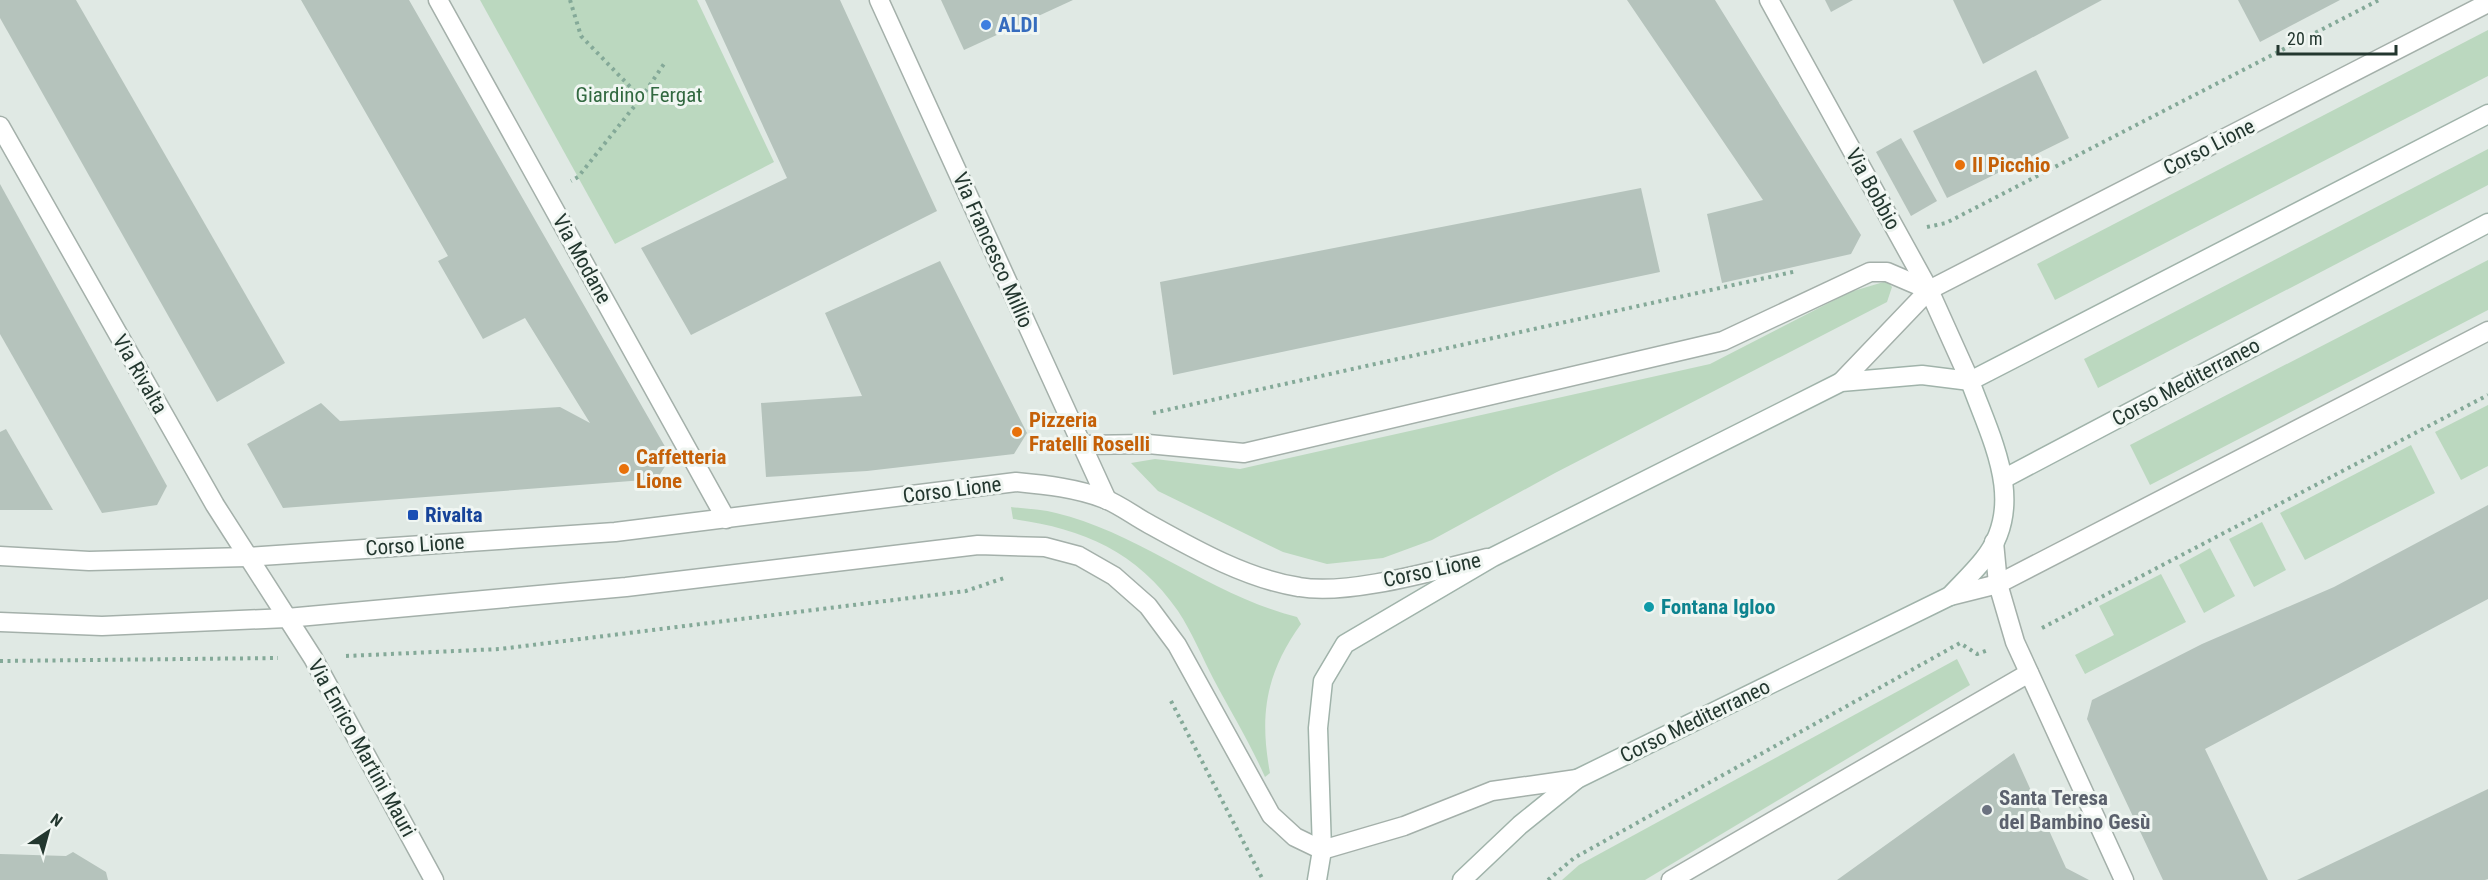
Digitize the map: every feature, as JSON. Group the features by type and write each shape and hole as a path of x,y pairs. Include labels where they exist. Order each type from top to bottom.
{"street":[{"name":"Via Modane","path":"438,0 726,519"},
{"name":"Via Francesco Millio","path":"879,0 1107,500"},
{"name":"Via Bobbio","path":"1769,0 1929,290 1970,381 2005,478"},
{"name":"Corso Lione","path":"0,556 89,561 248,557 615,532 1016,482 1067,487 1107,500 1186,543 1265,580 1301,588 1335,588 1411,576 1493,557 1841,382 1929,290 2488,3"},
{"path":"1970,381 2488,114"},
{"name":"Via Rivalta","path":"0,126 215,506 287,618"},
{"name":"Corso Mediterraneo","path":"1950,596 1985,558 1994,542 2006,507 2005,478 2488,223"},
{"path":"1082,446 1148,444 1244,453 1723,341 1870,272 1887,272 1929,290"},
{"name":"Corso Mediterraneo","path":"1462,880 1520,825 1577,779 1950,596 1998,584 2488,331"},
{"name":"Corso Lione","path":"1841,382 1922,375 1970,381"},
{"path":"1994,542 1998,584 2015,642 2124,880"},
{"path":"0,622 102,626 287,618 626,586 978,545 1045,547 1088,561 1114,576 1148,606 1177,645 1271,815 1295,837 1322,850 1404,826 1492,791 1577,779"},
{"path":"1317,880 1322,850 1318,728 1323,681 1345,644 1493,557"},
{"name":"Via Enrico Martini Mauri","path":"287,618 313,658 434,880"},
{"path":"1671,880 2029,673"}],"path":[{"path":"570,0 581,36 641,98"},
{"path":"1898,233 1946,223 2379,0"},
{"path":"578,177 641,98 666,61"},
{"path":"1145,414 1807,269"},
{"path":"0,661 313,658 500,649 966,591 1018,573"},
{"path":"1169,699 1263,880"}],"green space":[{"name":"Giardino Fergat","path":"480,0 697,0 774,162 615,244"},
{"path":"2488,30 2488,76 2055,300 2037,264"},
{"path":"2488,149 2488,185 2098,388 2084,359"},
{"path":"2488,260 2488,310 2150,485 2130,445"},
{"path":"1887,281 1892,287 1887,302 1555,473 1432,540 1383,558 1327,564 1283,552 1158,491 1131,463 1155,459 1240,469 1710,364 1850,292"},
{"path":"2488,405 2488,466 2461,480 2435,432"},
{"path":"2411,445 2435,493 2305,560 2280,513"},
{"path":"1011,507 1051,512 1087,522 1147,549 1235,595 1297,617 1301,624 1280,660 1268,695 1265,732 1270,773 1265,777 1188,627 1162,590 1126,558 1106,546 1062,529 1013,519"},
{"path":"2262,522 2286,570 2254,587 2229,539"},
{"path":"2210,548 2235,596 2204,613 2179,565"},
{"path":"2161,574 2186,622 2085,674 2075,655 2114,635 2099,606"},
{"path":"1957,659 1970,685 1645,880 1562,880 1579,865"}],"building":[{"path":"0,0 76,0 285,363 217,402 0,18"},
{"path":"301,0 409,0 671,457 657,479 283,508 247,444 321,403 340,421 560,407 590,423 525,318 483,339 438,261 448,256"},
{"path":"705,0 840,0 937,211 691,335 641,248 787,178"},
{"name":"ALDI","path":"941,0 1073,0 964,50"},
{"path":"1627,0 1715,0 1861,235 1851,254 1722,283 1707,214 1763,200"},
{"path":"1825,0 1853,0 1831,12"},
{"path":"1953,0 2102,0 1983,64"},
{"path":"2238,0 2340,0 2260,42"},
{"path":"2036,70 2069,138 1947,198 1913,131"},
{"path":"1901,138 1937,201 1911,216 1876,152"},
{"path":"0,184 167,486 157,505 102,513 0,334"},
{"path":"1641,188 1660,272 1173,375 1160,282"},
{"path":"940,261 1027,433 1014,454 867,471 766,477 761,403 862,396 825,313"},
{"path":"6,429 53,510 0,510 0,432"},
{"path":"2488,505 2488,599 2205,749 2268,880 2163,880 2087,719 2092,700 2202,644 2334,587"},
{"name":"Santa Teresa del Bambino Gesù","path":"2014,753 2066,868 2089,880 1837,880"},
{"path":"2488,789 2488,879 2297,880"},
{"path":"73,852 106,872 108,880 0,880 0,854 66,856"}],"place":[{"name":"ALDI","path":"986,25"},
{"name":"Il Picchio","path":"1960,165"},
{"name":"Pizzeria Fratelli Roselli","path":"1017,432"},
{"name":"Caffetteria Lione","path":"624,469"},
{"name":"Rivalta","path":"413,515"},
{"name":"Fontana Igloo","path":"1649,607"},
{"name":"Santa Teresa del Bambino Gesù","path":"1987,810"}]}
